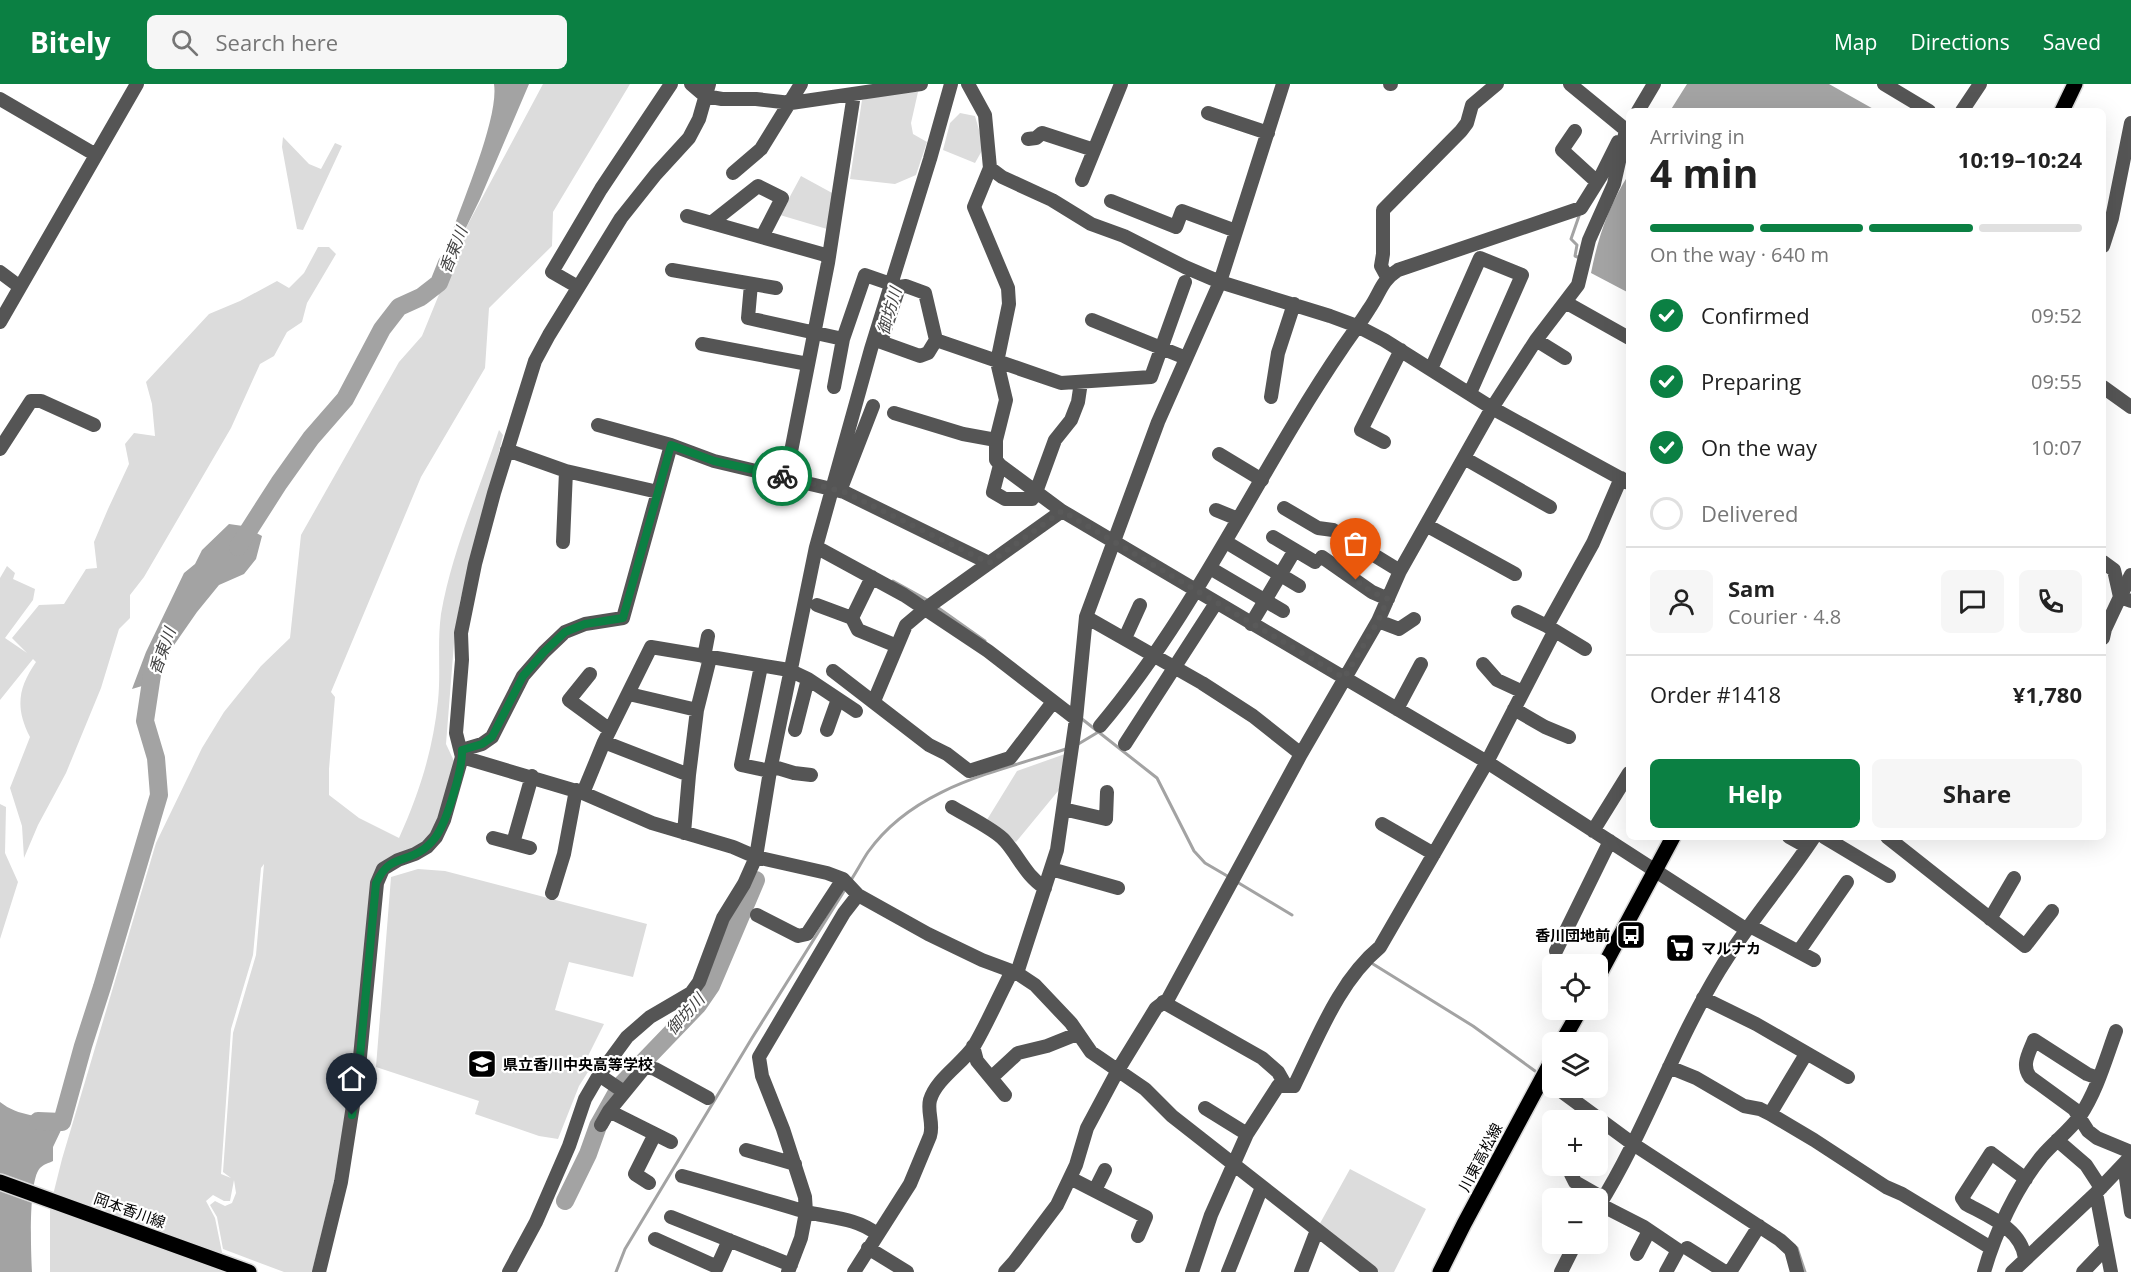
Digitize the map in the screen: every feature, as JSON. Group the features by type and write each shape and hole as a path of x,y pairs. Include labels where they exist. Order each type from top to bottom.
{"main road":[{"path":"2063,108 2075,84"},
{"path":"1608,958 1671,840"},
{"name":"川東高松線","path":"1440,1272 1464,1224 1542,1091"},
{"name":"岡本香川線","path":"0,1182 249,1272"}],"street":[{"path":"0,322 137,84"},
{"path":"578,287 552,272 601,189 671,84"},
{"path":"691,84 722,99 756,99 791,103 921,84"},
{"path":"733,173 761,149 801,84"},
{"path":"509,1272 536,1222 569,1146 585,1099 599,1075 627,1037 650,1017 691,993 699,982 723,918 744,884 756,856 789,670 816,547 836,489 871,349 951,84"},
{"path":"968,84 985,115 990,168 974,207 1008,288 1009,304 997,362 1006,400 996,440 996,460 1000,465 1062,511 1487,762 1655,871 1748,928 1814,960"},
{"path":"1082,180 1121,84"},
{"path":"854,1272 910,1184 930,1136 932,1128 930,1100 934,1091 942,1080 961,1064 1014,972 1045,888 1057,850 1076,719 1086,617 1158,422 1220,282 1283,84"},
{"path":"1387,277 1381,266 1383,210 1461,131 1467,123 1472,105 1497,84"},
{"path":"1570,84 1626,126"},
{"path":"1640,108 1654,84"},
{"path":"1884,84 1924,108"},
{"path":"1964,108 1980,84"},
{"path":"319,1272 341,1182 359,1067 376,883 383,869 398,860 416,854 436,837 444,820 462,753 456,733 462,660 461,633 475,564 535,361 621,218 656,174 689,138 699,119 707,90"},
{"path":"786,477 829,256 854,94"},
{"path":"0,99 96,155"},
{"path":"1209,113 1268,133"},
{"path":"2108,215 2131,123"},
{"path":"1575,131 1562,150 1597,182"},
{"path":"1100,726 1125,697 1154,654 1262,480 1309,397 1369,310 1387,277 1398,270 1581,208 1626,131"},
{"path":"1028,139 1036,138 1042,133 1094,150"},
{"path":"1005,1272 1057,1205 1082,1149 1087,1128 1118,1070 1156,1008 1168,999 1301,754 1378,621 1400,572 1492,408 1536,340 1578,285 1589,240 1614,184 1626,136"},
{"path":"990,168 1002,177 1052,200 1091,224 1124,236 1154,253 1220,282 1357,326 1401,350 1492,408 1625,481 1551,629 1523,692 1487,762 1434,854 1380,947 1368,957 1339,996 1294,1086 1278,1086 1247,1134 1211,1215 1192,1272"},
{"path":"711,223 758,186 782,198 762,237"},
{"path":"1111,201 1176,227 1182,211 1236,231"},
{"path":"687,216 829,256"},
{"path":"1431,369 1480,258 1522,275 1470,393"},
{"path":"672,270 776,288"},
{"path":"0,272 20,287"},
{"path":"834,387 843,339 865,275 891,284"},
{"path":"936,340 1061,383 1151,377 1185,282"},
{"path":"751,284 748,318 843,339"},
{"path":"906,286 925,293 936,340 928,353 920,356 881,342 899,287 906,286"},
{"path":"1565,302 1626,336"},
{"path":"1271,397 1278,353 1294,304"},
{"path":"1092,320 1186,358"},
{"path":"1536,340 1565,358"},
{"path":"702,344 808,364"},
{"path":"1384,442 1362,430 1401,350"},
{"path":"1000,465 993,492 1005,499 1032,500 1055,440 1071,420 1078,402 1081,382"},
{"path":"2106,389 2131,407"},
{"path":"0,448 31,401 41,401 94,425"},
{"path":"836,489 873,406"},
{"path":"894,413 963,434 996,440"},
{"path":"598,425 671,445 714,461 836,489 989,563"},
{"path":"462,753 492,737 523,676 565,632 585,624 623,618 671,445"},
{"path":"507,450 566,471 658,492"},
{"path":"1219,454 1262,480"},
{"path":"1464,458 1550,507"},
{"path":"563,542 566,471"},
{"path":"1284,508 1317,528 1333,530 1400,572"},
{"path":"1216,510 1238,519"},
{"path":"874,701 906,626 925,609 1062,511"},
{"path":"1426,525 1515,574"},
{"path":"1273,537 1295,550 1319,559 1372,592 1388,599"},
{"path":"1231,545 1299,586"},
{"path":"816,547 925,609 988,651 1076,719"},
{"path":"1251,624 1295,550"},
{"path":"2106,564 2114,570 2126,599"},
{"path":"1215,571 1283,611"},
{"path":"2106,628 2126,599 2131,575"},
{"path":"852,618 872,577"},
{"path":"1125,744 1215,603"},
{"path":"817,604 852,618 858,630 897,646"},
{"path":"1125,638 1140,606"},
{"path":"1518,612 1585,649"},
{"path":"1086,617 1176,666 1253,716 1301,754"},
{"path":"1378,621 1400,629 1414,619"},
{"path":"684,833 689,775 697,710 707,657 708,636"},
{"path":"552,894 579,791 651,647 789,670 808,679 856,711"},
{"path":"1484,663 1497,680 1523,692"},
{"path":"1396,709 1421,664"},
{"path":"761,666 741,765 811,775"},
{"path":"833,671 928,745 947,754 969,771 1010,758 1053,702"},
{"path":"590,674 569,700 607,736 689,775"},
{"path":"795,730 808,679"},
{"path":"629,694 697,710"},
{"path":"827,730 838,699"},
{"path":"1514,709 1545,727 1569,737"},
{"path":"462,753 579,791 652,823 756,856 843,879 858,895 937,938 982,960 1014,972 1035,985 1052,1002 1071,1023 1091,1052 1145,1089 1172,1116 1371,1272"},
{"path":"513,843 531,776"},
{"path":"1593,831 1626,778"},
{"path":"1063,809 1106,819 1107,792"},
{"path":"952,807 1004,838 1026,872 1045,888"},
{"path":"1382,824 1434,854"},
{"path":"493,838 530,848"},
{"path":"1829,840 1889,876"},
{"path":"1891,840 2025,946 2052,911"},
{"path":"1556,951 1610,841"},
{"path":"1608,1190 1719,970 1810,842"},
{"path":"1051,869 1118,888"},
{"path":"1990,919 2014,878"},
{"path":"757,915 798,936 807,934 843,879"},
{"path":"1799,951 1847,882"},
{"path":"729,1240 717,1267 660,1242 674,1218 729,1240 789,1269 801,1238 806,1212 805,1197 783,1129 762,1076 759,1057 844,913 858,895"},
{"path":"1704,998 1756,1024 1848,1077"},
{"path":"1163,1002 1262,1058 1278,1072 1286,1086"},
{"path":"1984,1272 2001,1224 2026,1179 2040,1158 2080,1116 2116,1031"},
{"path":"991,1078 1018,1053 1047,1046 1077,1034"},
{"path":"2098,1078 2087,1074 2034,1040 2025,1064 2025,1070 2030,1077 2074,1110 2088,1131 2129,1158"},
{"path":"973,1046 977,1061 1005,1095"},
{"path":"1770,1114 1806,1054"},
{"path":"601,1125 609,1111 645,1067 655,1069 708,1098"},
{"path":"1669,1067 1696,1078 1744,1106 1760,1109 1770,1114 1886,1187 1902,1194 1991,1248"},
{"path":"599,1075 624,1092"},
{"path":"1571,1098 1633,1144 1759,1226 1791,1250 1797,1272"},
{"path":"1204,1108 1247,1134"},
{"path":"609,1111 671,1142"},
{"path":"649,1183 635,1174 655,1134"},
{"path":"2057,1140 2086,1165 2098,1190 2111,1272"},
{"path":"746,1150 795,1164"},
{"path":"2019,1266 2024,1246 2015,1234 1966,1204 1962,1198 1991,1153 2026,1179"},
{"path":"2019,1266 2129,1158"},
{"path":"2129,1158 2131,1212"},
{"path":"1095,1190 1105,1170"},
{"path":"682,1176 806,1212 847,1219 865,1225 877,1234"},
{"path":"1572,1176 1582,1188"},
{"path":"1070,1178 1146,1217 1138,1236"},
{"path":"1228,1272 1262,1187"},
{"path":"1608,1208 1678,1250 1666,1272"},
{"path":"1730,1272 1759,1226"},
{"path":"1301,1272 1317,1230"},
{"path":"1636,1254 1649,1231"},
{"path":"868,1248 907,1272"},
{"path":"1687,1248 1725,1272"},
{"path":"2083,1272 2106,1248"},
{"path":"1561,1272 1570,1254"}],"shaded area":[{"path":"543,84 630,84 553,212 552,246 489,308 485,368 421,477 331,692 335,697 329,795 359,818 399,838 419,788 433,737 439,690 440,625 446,591 459,544 499,430 503,435 460,601 454,643 446,744 454,761 446,797 423,857 385,863 356,1068 333,1186 312,1272 284,1272 223,1249 217,1217 210,1205 215,1201 225,1206 232,1203 236,1193 234,1180 230,1201 224,1201 213,1195 206,1201 215,1218 226,1272 50,1272 50,1207 62,1159 156,843 202,748 224,712 261,666 290,638 301,535 399,362 422,336 467,226","holes":["264,864 256,955 233,1033 223,1172 231,1178 221,1174 231,1029 253,955 261,868"]},
{"path":"918,92 911,123 913,134 927,142 916,175 895,184 850,179 862,100 889,93"},
{"path":"960,113 975,116 984,147 975,163 943,150 950,123"},
{"path":"283,137 309,164 321,169 335,143 342,146 303,230 297,229 282,147"},
{"path":"801,176 834,194 827,229 780,215"},
{"path":"318,247 329,247 336,254 307,303 302,322 287,332 274,356 260,364 231,428 144,577 130,595 130,618 119,629 101,688 66,773 38,825 24,858 22,826 10,788 30,737 22,717 21,698 25,681 36,662 33,659 0,700 0,578 7,566 15,573 13,579 35,589 33,600 5,638 27,653 12,638 39,605 64,604 86,569 97,568 94,542 129,464 125,444 134,433 155,436 152,404 146,382 209,314 240,301 277,281 289,288 304,273"},
{"path":"1065,754 1063,785 1016,842 985,823 1017,771"},
{"path":"0,804 6,807 5,853 18,882 0,939"},
{"path":"418,869 445,871 647,924 633,977 569,962 555,1010 604,1024 586,1060 593,1064 579,1086 558,1139 539,1136 475,1114 479,1101 376,1067 391,877"},
{"path":"1350,1169 1426,1209 1394,1272 1375,1272 1318,1227"}],"water":[{"path":"494,84 529,84 480,199 439,283 451,236 486,135 494,98"},
{"path":"1687,84 1829,84 1872,108 1672,108"},
{"path":"1626,179 1626,291 1591,273 1605,222"},
{"path":"229,524 243,526 262,536 256,559 244,574 219,585 197,612 165,658 150,692 142,686 132,689 146,652 184,573 195,564 202,550"},
{"path":"0,1102 22,1113 62,1122 63,1126 53,1147 53,1161 40,1168 36,1175 31,1217 32,1272 0,1272"}],"waterway":[{"path":"1579,216 1571,239 1577,245 1575,256 1580,258"},
{"name":"香東川","path":"238,547 311,438 345,399 382,329 399,307 421,297 439,283 447,263"},
{"path":"893,581 929,601"},
{"path":"937,607 985,641"},
{"name":"香東川","path":"38,1121 62,1122 159,795 156,758 145,721 153,668"},
{"path":"1082,719 1157,778 1194,851 1205,863 1229,877"},
{"path":"1075,746 1100,731"},
{"path":"851,880 868,852 887,830 908,812 932,797 985,775 1066,749"},
{"name":"御坊川","path":"565,1201 588,1154 598,1126 621,1085 698,1005 711,986 756,880"},
{"path":"1237,882 1292,915"},
{"path":"616,1272 625,1249 752,1038 846,888"},
{"path":"1373,964 1473,1026 1535,1071"},
{"path":"1797,1248 1805,1272"}],"way so far":[{"path":"782,476 844,492 989,563 1062,511 1344,678 1378,621 1388,599 1372,592 1356,580"}],"place":[{"name":"香川団地前","path":"1631,935"},
{"name":"マルナカ","path":"1680,948"},
{"name":"県立香川中央高等学校","path":"482,1064"}],"route":[{"path":"352,1115 359,1067 376,883 383,869 398,860 416,854 436,837 444,820 461,763 462,750 469,746 482,744 492,737 523,676 565,632 585,624 623,618 671,445 714,461 782,476"}]}
